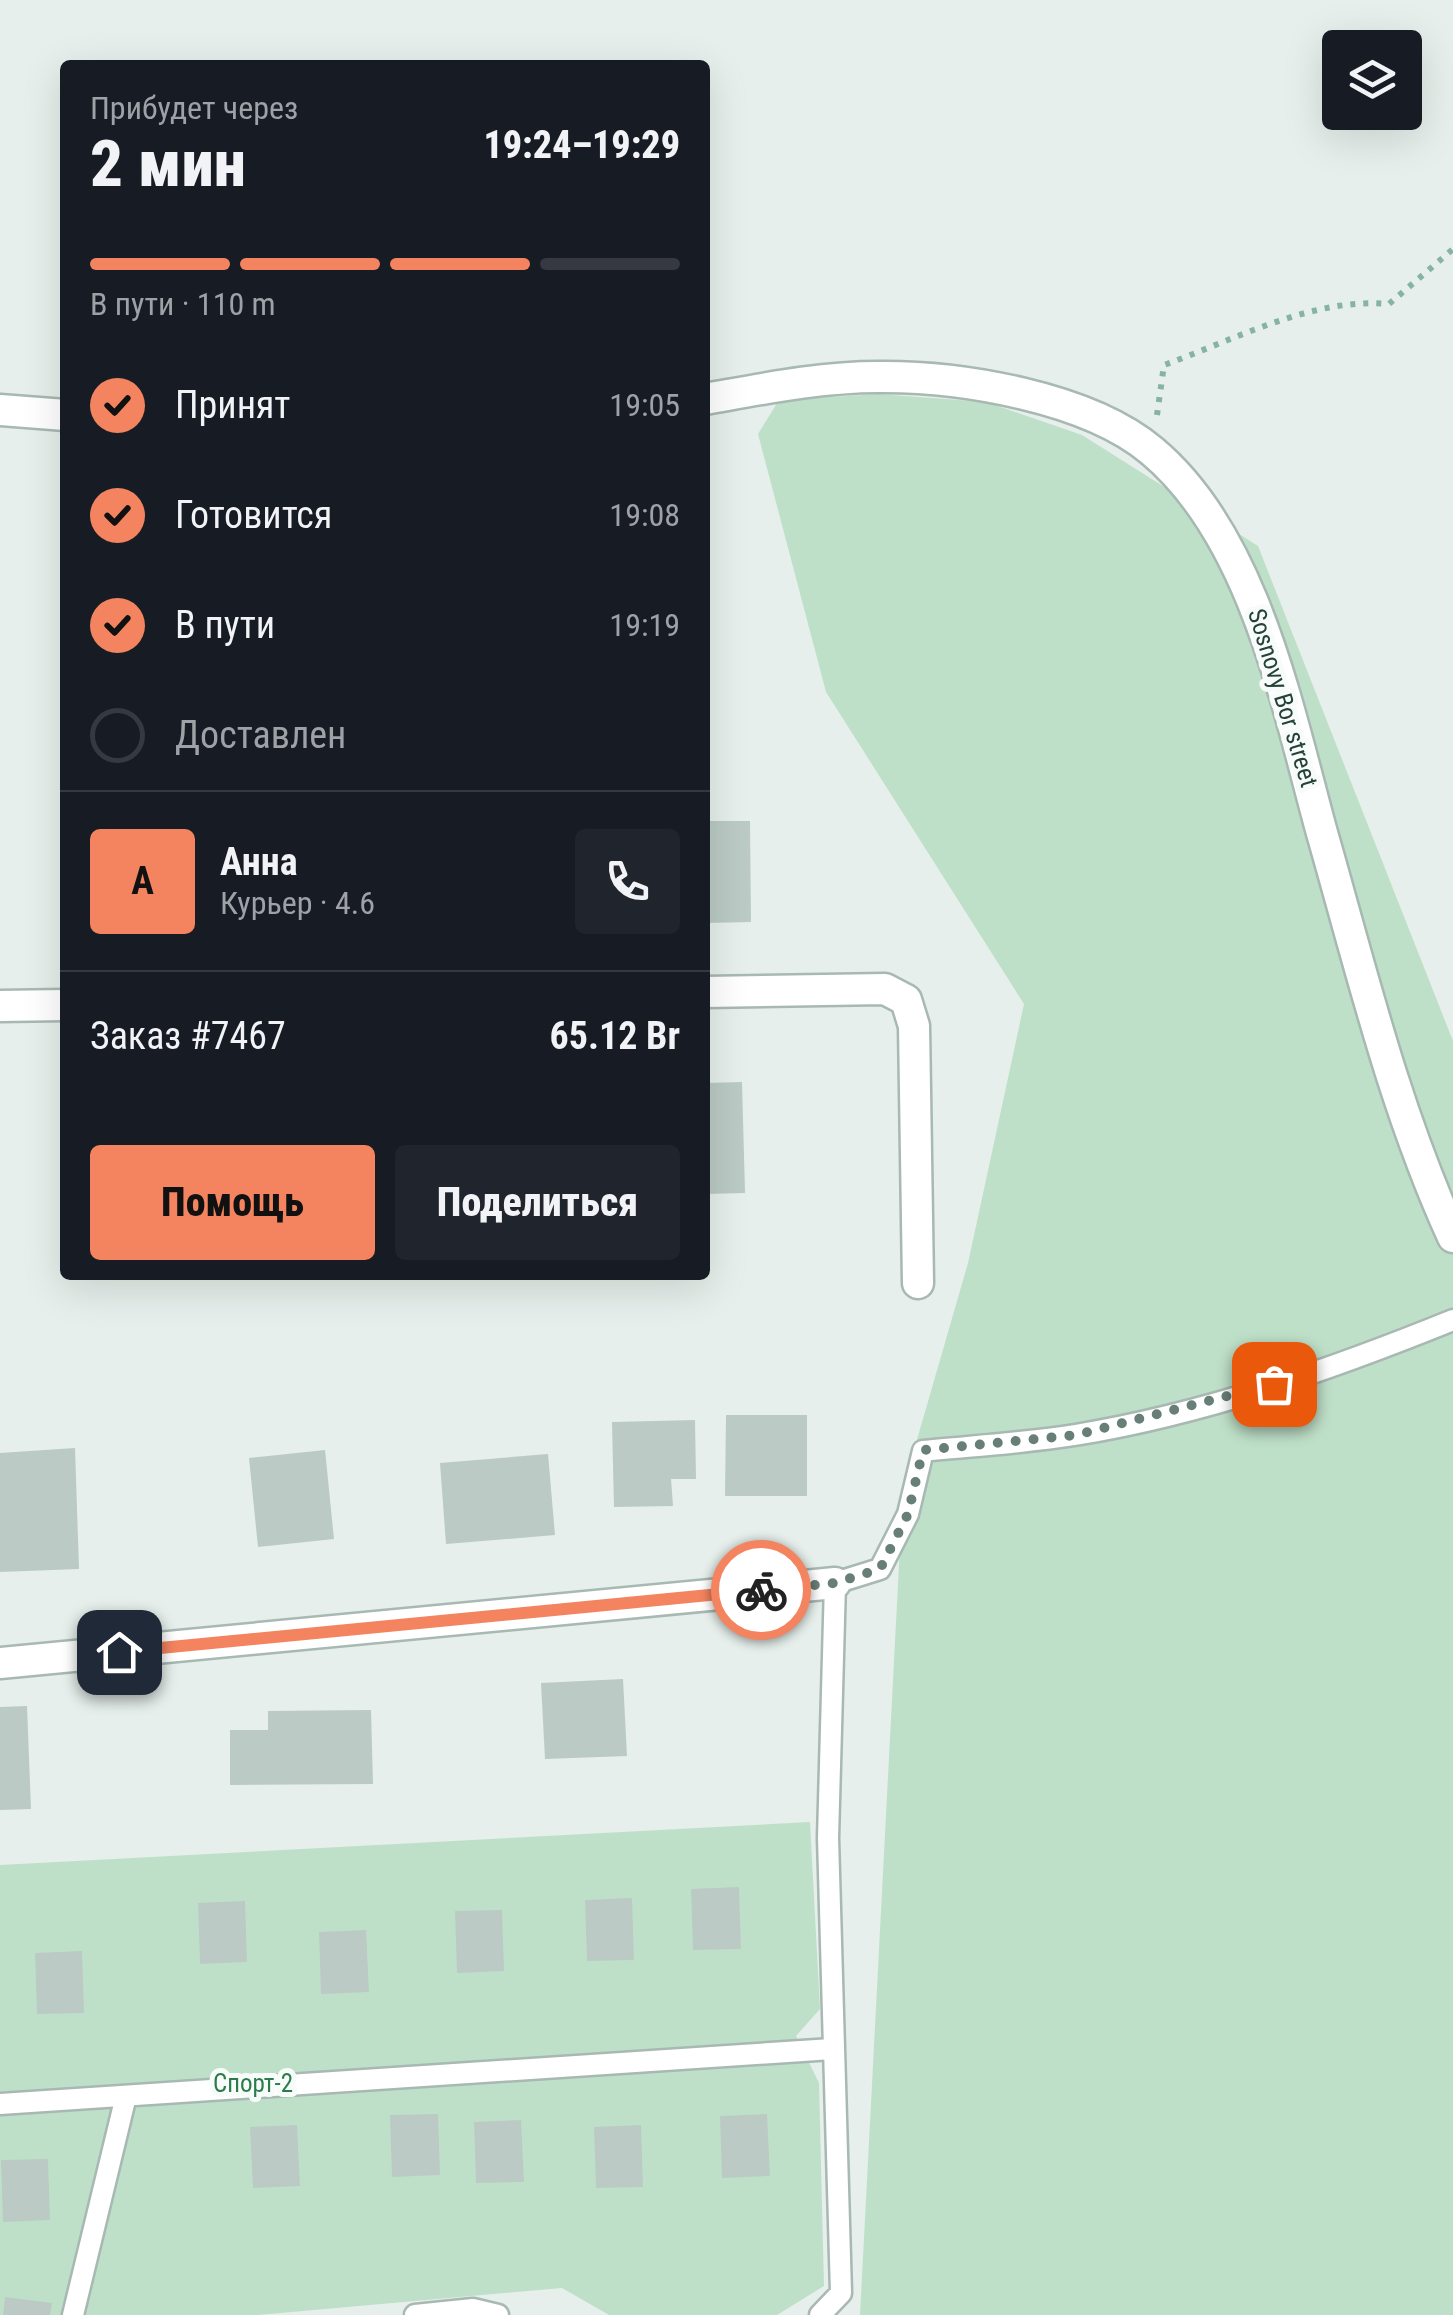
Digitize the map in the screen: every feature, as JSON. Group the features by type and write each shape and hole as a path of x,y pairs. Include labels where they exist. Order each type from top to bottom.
{"street":[{"name":"Sosnovy Bor street","path":"710,398 820,380 880,376 1021,394 1073,409 1120,429 1152,451 1184,484 1259,608 1386,1056 1425,1176 1453,1237"},
{"path":"3,414 60,415"},
{"path":"710,992 885,988 906,1000 914,1026 918,1283"},
{"path":"0,1006 60,1005"},
{"path":"0,1663 835,1583"}],"lane":[{"path":"820,2315 841,2292 828,1838 835,1583 880,1569 908,1514 923,1450 1076,1435 1346,1363 1453,1320"},
{"path":"0,2104 832,2049"},
{"path":"73,2315 126,2096"},
{"path":"416,2315 473,2309 498,2315"}],"path":[{"path":"1152,451 1164,365 1309,312 1358,301 1389,304 1453,249"}],"green space":[{"path":"879,394 986,402 1082,435 1258,546 1453,1041 1453,2315 860,2315 903,1488 968,1263 1024,1004 826,692 758,434 779,400"},
{"name":"Спорт-2","path":"810,1822 820,2009 796,2036 819,2083 824,2286 777,2315 609,2315 562,2288 258,2315 0,2315 0,1865"}],"building":[{"path":"710,821 750,821 751,922 710,923"},
{"path":"742,1082 745,1193 710,1194 710,1083"},
{"path":"726,1415 807,1415 807,1496 725,1496"},
{"path":"695,1420 696,1479 671,1479 673,1506 614,1507 612,1422"},
{"path":"75,1448 79,1569 0,1572 0,1453"},
{"path":"325,1450 334,1539 258,1547 249,1458"},
{"path":"548,1454 555,1535 446,1544 440,1463"},
{"path":"623,1679 627,1756 545,1759 541,1683"},
{"path":"27,1706 31,1809 0,1810 0,1707"},
{"path":"371,1710 373,1784 230,1785 230,1730 268,1730 268,1711"},
{"path":"739,1887 741,1949 693,1950 691,1889"},
{"path":"632,1898 634,1960 587,1961 585,1900"},
{"path":"245,1901 247,1962 200,1964 198,1903"},
{"path":"502,1910 504,1971 457,1973 455,1911"},
{"path":"366,1930 369,1992 321,1994 319,1932"},
{"path":"82,1951 84,2013 37,2014 35,1953"},
{"path":"438,2114 440,2175 392,2177 390,2115"},
{"path":"767,2114 770,2176 722,2178 720,2116"},
{"path":"521,2120 524,2182 476,2183 474,2122"},
{"path":"297,2125 300,2186 253,2188 250,2127"},
{"path":"641,2125 643,2187 596,2188 594,2127"},
{"path":"48,2159 50,2220 3,2222 1,2160"},
{"path":"5,2297 52,2303 50,2315 3,2315"}],"way so far":[{"path":"761,1590 835,1583 880,1569 908,1514 923,1450 1076,1435 1274,1384"}],"route":[{"path":"119,1652 761,1590"}]}
